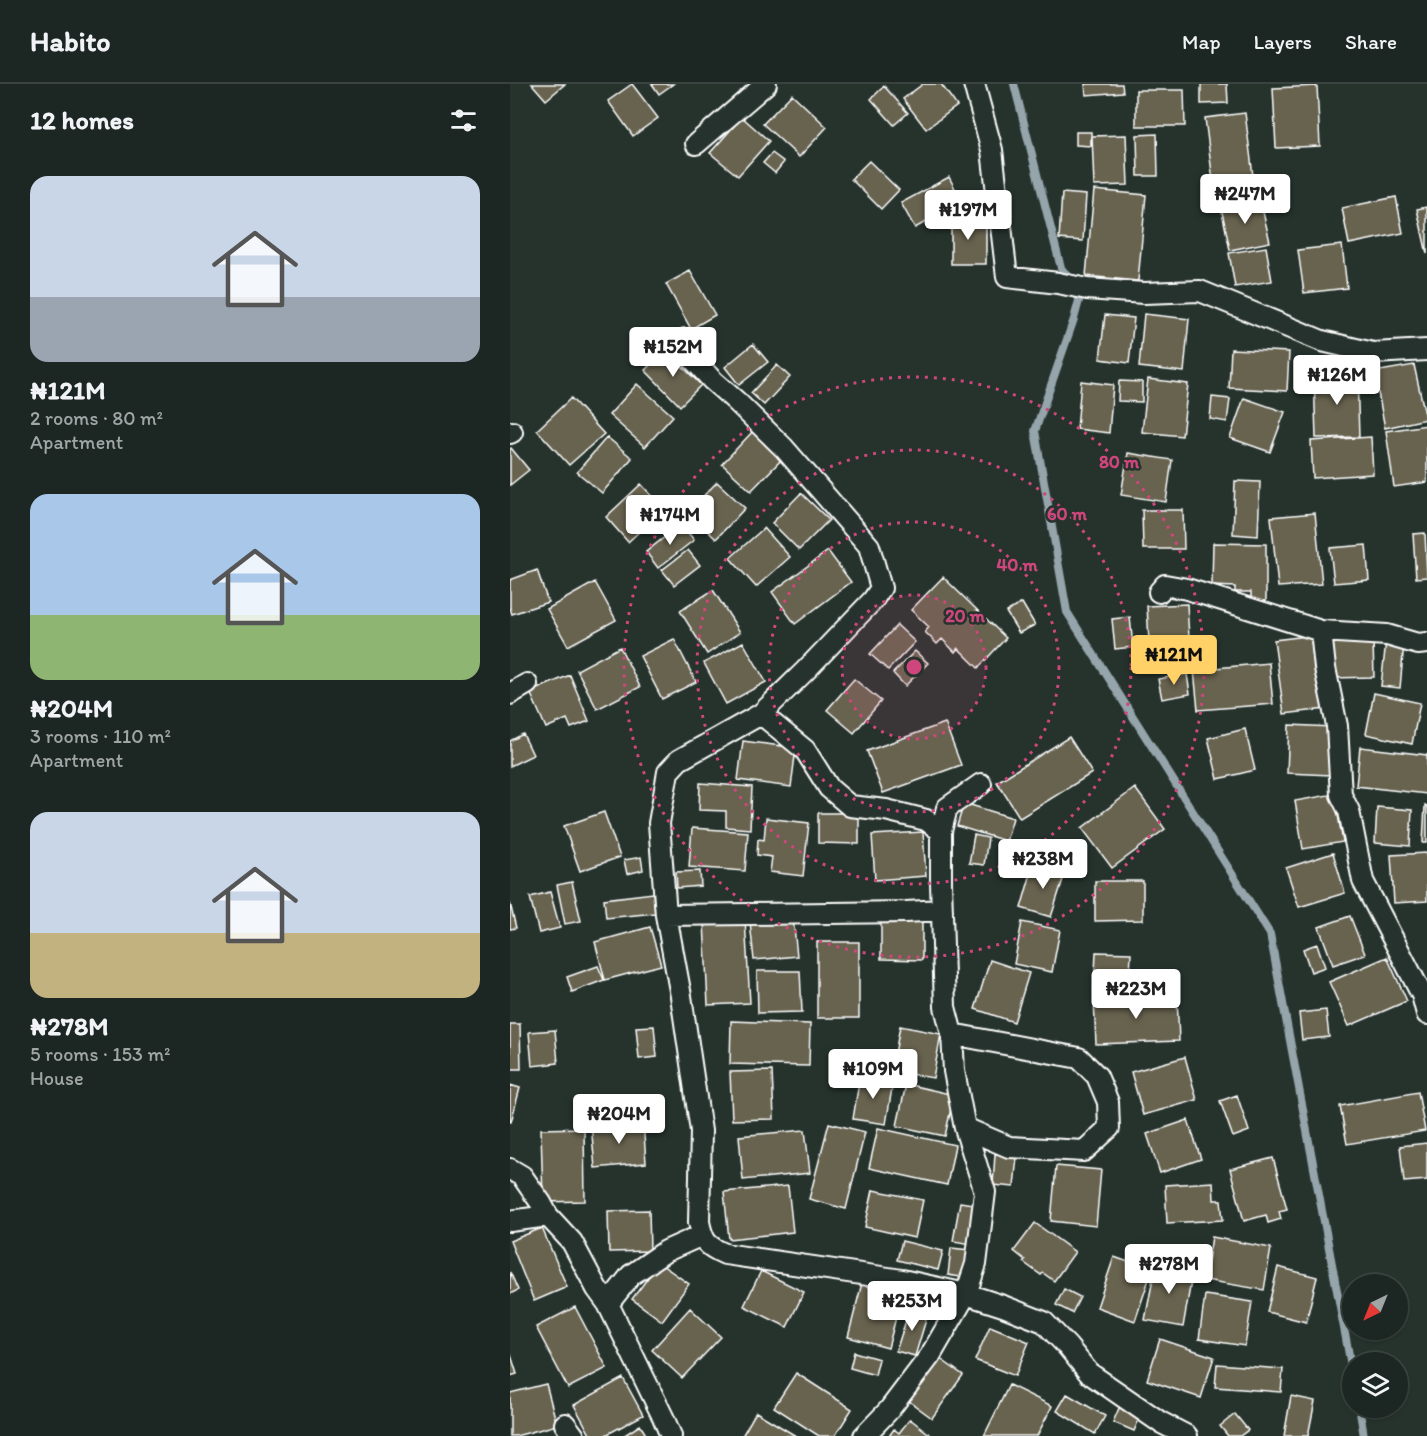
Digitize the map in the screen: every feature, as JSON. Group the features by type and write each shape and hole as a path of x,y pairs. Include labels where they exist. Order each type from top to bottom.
{"street":[{"path":"696,144 766,84"},
{"path":"974,84 992,150 1007,277 1058,283 1087,290 1200,291 1322,341 1372,353 1427,350"},
{"path":"685,339 684,349 695,362 784,448 869,546 881,588 873,600 761,714 679,760 668,772 659,823 666,915 681,996 700,1131 699,1222 702,1235 710,1248 725,1254 902,1280 966,1294 1044,1322 1089,1373 1160,1422 1187,1436"},
{"path":"1159,592 1165,585 1187,589 1321,631 1387,635 1418,644 1427,643"},
{"path":"1321,631 1325,668 1336,726 1341,795 1349,811 1363,881 1422,995 1427,1014"},
{"path":"510,694 527,684"},
{"path":"761,714 805,750 829,788 850,806 886,810 926,820 941,831"},
{"path":"864,1436 889,1410 930,1356 966,1294 976,1264 985,1192 965,1128 954,1071 952,1034 945,1006 941,831 947,808 981,784"},
{"path":"666,915 942,910"},
{"path":"952,1034 1079,1058 1097,1076 1108,1102 1109,1128 1084,1151 1009,1147 965,1128"},
{"path":"510,1169 522,1176 548,1216 573,1242 608,1304 671,1436"},
{"path":"510,1221 548,1216"},
{"path":"608,1304 631,1275 666,1251 702,1235"}],"building":[{"path":"532,84 565,84 546,100"},
{"path":"632,84 658,118 633,136 608,101"},
{"path":"652,84 673,84 659,94"},
{"path":"923,84 941,84 957,106 926,129 903,99"},
{"path":"1085,84 1122,84 1123,92 1086,95"},
{"path":"1201,84 1227,84 1228,103 1201,104"},
{"path":"884,86 908,113 894,125 871,99"},
{"path":"1317,86 1320,146 1276,148 1273,88"},
{"path":"1136,90 1184,90 1185,126 1136,126"},
{"path":"792,94 827,127 799,157 763,124"},
{"path":"1245,113 1253,176 1213,181 1205,118"},
{"path":"742,117 769,141 738,176 710,153"},
{"path":"1076,132 1091,132 1091,146 1076,145"},
{"path":"1157,134 1158,176 1138,176 1137,135"},
{"path":"1126,135 1128,185 1094,186 1092,136"},
{"path":"772,153 784,162 775,173 763,163"},
{"path":"869,161 899,190 881,209 851,179"},
{"path":"949,177 962,202 915,228 901,203"},
{"path":"1094,190 1146,195 1138,281 1086,276"},
{"path":"1062,193 1086,195 1083,241 1059,239"},
{"path":"1396,197 1403,233 1349,244 1342,208"},
{"path":"1260,199 1270,242 1230,250 1221,207"},
{"path":"1427,207 1427,254 1417,209"},
{"path":"951,218 986,219 986,264 951,264"},
{"path":"1342,245 1347,288 1304,293 1298,250"},
{"path":"1266,247 1272,281 1235,287 1229,253"},
{"path":"690,271 715,315 691,329 666,284"},
{"path":"1144,314 1189,319 1184,372 1139,367"},
{"path":"1105,315 1134,318 1129,363 1100,359"},
{"path":"753,344 768,362 739,385 725,367"},
{"path":"1231,349 1289,352 1287,391 1229,388"},
{"path":"666,350 701,385 680,406 645,370"},
{"path":"777,365 790,377 764,405 751,393"},
{"path":"1414,365 1426,419 1385,428 1374,372"},
{"path":"1357,373 1359,437 1316,438 1314,375"},
{"path":"1148,379 1188,384 1182,436 1142,432"},
{"path":"1081,381 1113,385 1109,433 1077,429"},
{"path":"1119,381 1142,382 1142,402 1118,401"},
{"path":"637,384 673,416 645,447 609,415"},
{"path":"1212,397 1230,399 1227,422 1210,419"},
{"path":"571,398 604,434 569,465 537,430"},
{"path":"1244,398 1285,412 1270,452 1230,438"},
{"path":"1427,425 1427,482 1394,487 1386,431"},
{"path":"755,429 784,457 751,491 722,464"},
{"path":"607,437 632,458 602,493 577,472"},
{"path":"1371,437 1373,474 1313,478 1311,441"},
{"path":"510,449 529,470 510,485"},
{"path":"1128,453 1172,460 1166,502 1121,495"},
{"path":"1235,481 1260,482 1258,536 1233,534"},
{"path":"717,482 745,508 716,539 688,512"},
{"path":"641,484 664,509 628,542 606,517"},
{"path":"801,493 829,520 799,550 772,523"},
{"path":"1142,510 1183,510 1184,549 1143,549"},
{"path":"1315,513 1322,584 1278,587 1271,517"},
{"path":"681,524 694,540 658,568 646,552"},
{"path":"764,528 790,557 756,587 730,558"},
{"path":"1425,533 1427,577 1416,578 1413,534"},
{"path":"1213,543 1266,544 1266,601 1251,601 1251,592 1235,592 1235,587 1212,586"},
{"path":"1366,545 1369,580 1334,583 1330,548"},
{"path":"688,550 700,565 674,585 662,570"},
{"path":"828,551 851,582 795,624 772,592"},
{"path":"537,570 548,602 512,614 510,580"},
{"path":"943,577 1006,638 978,668 958,648 955,652 942,639 937,644 925,632 929,627 911,610"},
{"path":"595,582 616,620 568,646 547,609"},
{"path":"713,590 740,632 707,654 680,611"},
{"path":"1022,603 1035,625 1019,633 1006,612"},
{"path":"1187,604 1189,638 1149,641 1147,606"},
{"path":"1130,617 1133,647 1115,649 1112,619"},
{"path":"897,625 915,642 888,670 870,654"},
{"path":"1315,635 1326,709 1284,714 1274,640"},
{"path":"674,639 696,682 662,699 640,656"},
{"path":"1386,641 1404,643 1400,688 1381,686"},
{"path":"743,642 766,682 726,704 704,663"},
{"path":"1332,642 1373,642 1374,677 1332,678"},
{"path":"620,647 640,687 597,709 577,670"},
{"path":"915,651 928,663 905,686 893,673"},
{"path":"1269,663 1273,704 1198,710 1194,670"},
{"path":"1187,674 1190,694 1162,699 1158,679"},
{"path":"570,675 589,721 571,728 567,719 546,728 530,692"},
{"path":"854,679 881,701 854,733 827,710"},
{"path":"1374,693 1420,703 1412,744 1366,734"},
{"path":"945,723 961,765 883,793 867,751"},
{"path":"1289,725 1333,727 1331,775 1287,773"},
{"path":"1245,729 1255,770 1218,779 1208,738"},
{"path":"523,734 533,755 510,766 510,741"},
{"path":"1069,737 1092,773 1020,818 997,782"},
{"path":"743,741 796,748 791,787 738,780"},
{"path":"1360,747 1427,755 1427,794 1356,786"},
{"path":"700,783 752,787 750,829 726,827 726,811 699,810"},
{"path":"1135,788 1165,829 1112,868 1082,828"},
{"path":"1334,794 1343,842 1303,849 1295,801"},
{"path":"964,803 1013,818 1006,841 957,826"},
{"path":"1425,805 1427,806 1427,843 1423,843"},
{"path":"1377,807 1412,810 1410,846 1375,843"},
{"path":"604,812 620,857 580,871 564,826"},
{"path":"818,813 859,813 859,844 818,843"},
{"path":"766,818 809,823 803,876 770,872 772,857 757,855 758,839 764,840"},
{"path":"692,828 748,832 745,871 689,867"},
{"path":"923,832 926,876 875,880 872,835"},
{"path":"974,835 988,838 984,865 969,863"},
{"path":"1333,853 1345,893 1299,907 1286,868"},
{"path":"1427,853 1427,901 1394,903 1391,855"},
{"path":"641,857 643,870 627,874 624,860"},
{"path":"1034,863 1065,873 1051,917 1021,908"},
{"path":"700,871 701,886 677,888 676,872"},
{"path":"1095,881 1143,881 1143,920 1095,921"},
{"path":"572,882 581,921 565,924 557,885"},
{"path":"550,892 560,928 539,933 530,897"},
{"path":"653,893 655,913 606,918 604,899"},
{"path":"510,903 516,928 510,929"},
{"path":"1350,916 1365,954 1333,965 1319,927"},
{"path":"793,918 797,956 754,960 750,922"},
{"path":"745,920 750,1003 708,1005 704,922"},
{"path":"881,921 922,921 922,960 881,959"},
{"path":"1022,922 1060,930 1052,972 1014,964"},
{"path":"650,927 661,965 605,980 595,942"},
{"path":"817,942 859,942 859,1018 817,1018"},
{"path":"1317,944 1325,967 1311,972 1303,949"},
{"path":"1096,952 1131,953 1129,996 1094,995"},
{"path":"1387,957 1407,1001 1349,1026 1329,982"},
{"path":"990,960 1029,973 1014,1022 975,1009"},
{"path":"598,966 604,980 572,992 567,977"},
{"path":"757,971 800,971 802,1012 758,1013"},
{"path":"1177,996 1179,1041 1096,1044 1094,999"},
{"path":"1326,1010 1329,1037 1302,1040 1299,1013"},
{"path":"731,1021 810,1024 809,1066 730,1064"},
{"path":"510,1024 520,1024 521,1069 510,1069"},
{"path":"654,1026 657,1057 639,1059 636,1027"},
{"path":"900,1026 941,1034 933,1078 892,1071"},
{"path":"555,1030 558,1063 532,1066 529,1032"},
{"path":"1185,1057 1197,1100 1143,1115 1131,1072"},
{"path":"772,1071 774,1119 732,1120 730,1072"},
{"path":"860,1076 893,1082 886,1124 853,1119"},
{"path":"906,1084 954,1095 945,1136 897,1126"},
{"path":"510,1085 520,1088 511,1122 510,1122"},
{"path":"1418,1092 1425,1131 1347,1144 1340,1106"},
{"path":"1237,1095 1249,1131 1233,1137 1220,1101"},
{"path":"643,1120 646,1163 595,1168 591,1124 611,1123 612,1132 629,1130 628,1121"},
{"path":"1188,1120 1201,1159 1160,1173 1147,1134"},
{"path":"829,1123 865,1132 846,1209 809,1199"},
{"path":"584,1128 585,1201 543,1202 541,1129"},
{"path":"878,1128 955,1145 947,1185 869,1168"},
{"path":"805,1130 810,1173 743,1180 739,1136"},
{"path":"1427,1143 1427,1180 1404,1182 1400,1146"},
{"path":"995,1154 1017,1156 1014,1187 993,1185"},
{"path":"1273,1158 1287,1209 1279,1211 1281,1219 1268,1223 1266,1215 1244,1221 1230,1169"},
{"path":"1056,1166 1101,1170 1096,1226 1051,1221"},
{"path":"1213,1182 1214,1200 1221,1200 1223,1220 1167,1223 1165,1185"},
{"path":"788,1186 793,1232 729,1239 724,1192"},
{"path":"873,1190 923,1200 915,1238 865,1227"},
{"path":"960,1202 979,1205 972,1244 953,1241"},
{"path":"649,1210 650,1251 609,1252 608,1211"},
{"path":"1035,1223 1075,1252 1054,1281 1023,1262 1025,1260 1014,1251"},
{"path":"542,1228 567,1287 534,1301 510,1241"},
{"path":"1212,1237 1271,1248 1264,1290 1205,1280"},
{"path":"902,1241 943,1251 938,1270 897,1260"},
{"path":"951,1248 970,1250 967,1278 948,1275"},
{"path":"1114,1257 1152,1270 1135,1321 1097,1307"},
{"path":"659,1263 689,1284 662,1321 632,1299"},
{"path":"1156,1263 1193,1270 1183,1327 1145,1320"},
{"path":"1278,1267 1317,1277 1306,1322 1267,1312"},
{"path":"761,1271 804,1292 787,1327 744,1306"},
{"path":"510,1272 518,1290 510,1294"},
{"path":"862,1283 902,1294 888,1348 848,1337"},
{"path":"1064,1289 1080,1297 1072,1313 1056,1305"},
{"path":"1205,1295 1252,1302 1245,1346 1199,1339"},
{"path":"575,1307 607,1368 568,1388 536,1327"},
{"path":"690,1308 721,1337 682,1378 652,1350"},
{"path":"910,1308 928,1313 915,1356 896,1351"},
{"path":"990,1326 1029,1342 1015,1376 975,1360"},
{"path":"1160,1339 1214,1357 1201,1398 1147,1380"},
{"path":"854,1352 879,1359 875,1375 850,1368"},
{"path":"510,1356 517,1374 510,1376"},
{"path":"939,1358 963,1375 932,1418 909,1401"},
{"path":"1217,1364 1283,1369 1281,1392 1215,1387"},
{"path":"796,1373 852,1409 835,1436 819,1436 774,1407"},
{"path":"623,1378 643,1415 604,1436 591,1436 574,1405"},
{"path":"546,1384 557,1425 510,1436 510,1393"},
{"path":"1009,1385 1052,1406 1037,1436 984,1436"},
{"path":"1067,1394 1105,1416 1095,1434 1057,1411"},
{"path":"1291,1396 1315,1401 1308,1436 1284,1436"},
{"path":"1120,1406 1141,1415 1134,1431 1113,1422"},
{"path":"756,1412 796,1436 742,1436"},
{"path":"1235,1414 1248,1430 1240,1436 1228,1436 1220,1426"},
{"path":"910,1419 932,1436 889,1436 894,1429 899,1433"},
{"path":"640,1425 647,1436 623,1436"}],"waterway":[{"path":"1014,84 1061,268 1071,281"},
{"path":"1079,290 1081,293 1074,319 1035,431 1067,612 1270,934 1348,1352"},
{"path":"1361,1418 1364,1436"}]}
